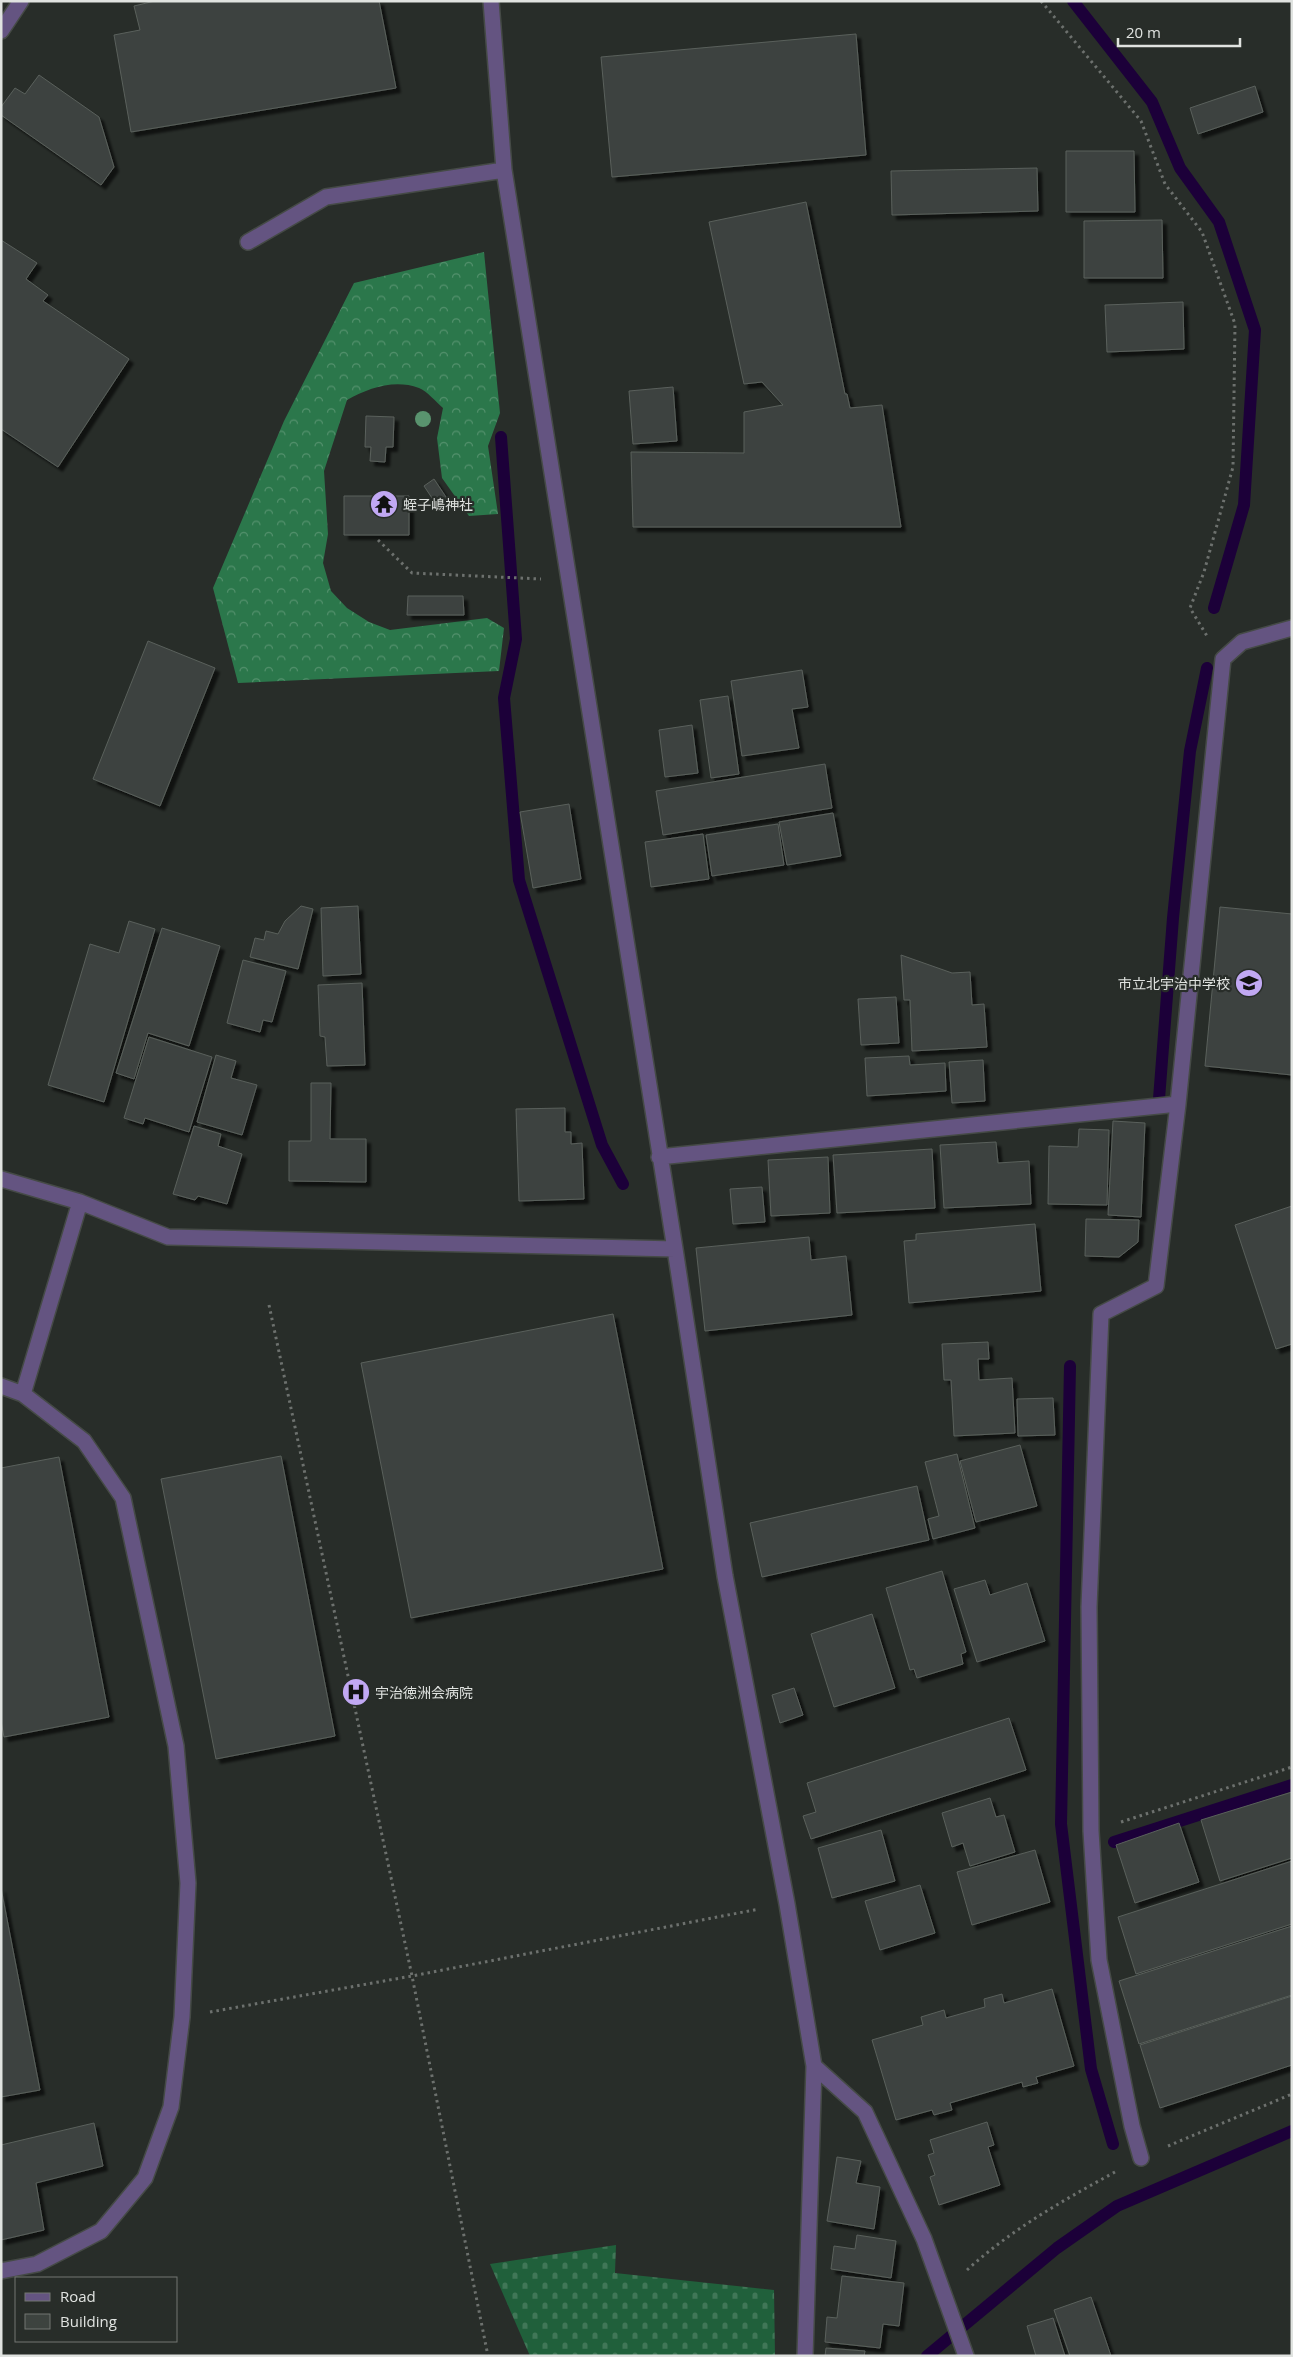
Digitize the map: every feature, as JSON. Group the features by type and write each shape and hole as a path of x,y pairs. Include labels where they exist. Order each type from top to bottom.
{"street":[{"path":"1,31 21,1"},
{"path":"491,1 504,170 725,1576 787,1904 814,2066 805,2356"},
{"path":"248,242 326,198 504,170"},
{"path":"1141,2158 1132,2126 1099,1960 1091,1831 1089,1606 1101,1314 1156,1286 1178,1104 1223,659 1242,642 1292,628"},
{"path":"660,1157 1178,1104"},
{"path":"1,1179 80,1202 168,1237 675,1249"},
{"path":"23,1394 80,1202"},
{"path":"1,1386 23,1394 84,1442 123,1498 176,1746 188,1883 182,2017 171,2107 145,2178 102,2230 37,2264 1,2271"},
{"path":"814,2066 865,2112 924,2239 964,2351"}],"path":[{"path":"1041,1 1141,121 1165,184 1202,232 1236,324 1233,467 1204,572 1190,608 1223,659"},
{"path":"378,540 412,573 522,579"},
{"path":"269,1305 412,1976 488,2356"},
{"path":"1091,1831 1292,1767"},
{"path":"182,2017 412,1976 787,1904"},
{"path":"945,2294 993,2246 1048,2209 1141,2158 1292,2094"}],"green space":[{"path":"484,252 500,413 488,446 498,514 469,516 442,478 437,438 443,408 422,389 400,384 382,386 347,400 324,471 328,534 323,563 331,591 347,608 369,622 390,630 487,618 504,628 499,671 238,683 213,588 284,421 354,283"},
{"path":"616,2245 615,2273 774,2290 775,2356 530,2356 490,2264"}],"building":[{"path":"155,1 379,1 396,88 131,132 114,35 140,30 134,6"},
{"path":"856,34 866,155 612,177 601,57"},
{"path":"39,75 99,117 114,167 101,185 1,115 1,107 15,88 25,94"},
{"path":"1255,86 1263,112 1198,134 1190,108"},
{"path":"1066,151 1134,151 1135,212 1066,212"},
{"path":"1037,168 1038,211 892,215 891,171"},
{"path":"806,202 845,394 847,394 850,408 882,405 901,527 633,527 631,452 744,453 744,412 783,405 762,382 744,384 709,222"},
{"path":"1162,220 1163,278 1084,278 1084,221"},
{"path":"1,240 37,263 26,279 48,295 43,301 129,359 58,467 1,429"},
{"path":"1183,302 1184,349 1107,352 1105,305"},
{"path":"673,387 677,441 633,444 629,391"},
{"path":"366,416 394,417 393,447 386,447 385,462 370,461 371,447 365,447"},
{"path":"434,479 448,500 438,507 424,486"},
{"path":"344,496 409,496 409,535 344,535"},
{"path":"408,596 463,596 464,615 407,615"},
{"path":"148,641 215,668 160,806 93,779"},
{"path":"802,670 808,707 792,709 799,748 742,756 731,681"},
{"path":"728,696 739,774 711,778 700,700"},
{"path":"692,725 698,773 665,777 659,730"},
{"path":"825,764 832,808 663,835 656,791"},
{"path":"569,804 581,879 533,888 520,812"},
{"path":"833,813 841,856 787,865 779,822"},
{"path":"778,824 784,865 712,876 706,835"},
{"path":"703,834 709,879 651,887 645,842"},
{"path":"301,906 313,909 298,969 250,957 255,938 264,940 266,931 278,934 285,921"},
{"path":"358,906 361,974 323,976 321,908"},
{"path":"1220,907 1292,914 1292,1075 1205,1066"},
{"path":"129,921 155,929 104,1102 48,1085 90,944 119,953"},
{"path":"162,928 220,946 189,1046 148,1033 134,1079 116,1073"},
{"path":"901,955 952,973 970,972 972,1005 984,1004 987,1047 912,1051 910,1000 904,1000"},
{"path":"243,960 286,971 272,1022 263,1020 260,1032 227,1023"},
{"path":"362,983 365,1065 327,1066 325,1037 320,1036 318,985"},
{"path":"896,997 899,1043 861,1045 858,999"},
{"path":"149,1037 212,1057 189,1132 145,1118 143,1124 124,1118"},
{"path":"216,1055 236,1061 231,1078 257,1085 242,1135 197,1122"},
{"path":"909,1056 910,1065 945,1063 946,1091 867,1096 865,1058"},
{"path":"983,1060 985,1101 952,1103 949,1062"},
{"path":"311,1083 331,1083 330,1139 366,1139 366,1182 289,1181 289,1141 311,1141"},
{"path":"565,1108 565,1132 571,1132 571,1144 582,1143 584,1199 519,1201 516,1109"},
{"path":"1113,1121 1145,1123 1141,1217 1108,1215"},
{"path":"194,1126 221,1134 218,1146 242,1154 227,1204 198,1196 195,1200 173,1194"},
{"path":"1079,1129 1109,1130 1107,1205 1048,1204 1049,1146 1078,1147"},
{"path":"996,1142 998,1163 1029,1161 1031,1204 944,1208 940,1145"},
{"path":"932,1149 935,1208 837,1213 833,1155"},
{"path":"828,1157 830,1213 771,1216 768,1160"},
{"path":"762,1187 765,1222 733,1224 730,1189"},
{"path":"1292,1206 1292,1344 1276,1349 1235,1225"},
{"path":"1086,1219 1139,1220 1138,1242 1119,1257 1085,1256"},
{"path":"1035,1224 1041,1291 909,1303 904,1241 916,1240 916,1234"},
{"path":"809,1237 811,1260 846,1256 852,1315 705,1331 696,1248"},
{"path":"613,1314 663,1569 411,1618 361,1363"},
{"path":"988,1342 989,1359 978,1359 979,1380 1012,1378 1015,1433 954,1436 951,1380 944,1380 942,1344"},
{"path":"1053,1398 1055,1435 1018,1436 1017,1399"},
{"path":"1020,1445 1037,1506 976,1522 960,1461"},
{"path":"957,1454 975,1528 933,1539 928,1519 939,1516 925,1462"},
{"path":"281,1456 335,1736 216,1759 161,1479"},
{"path":"59,1457 109,1717 4,1737 1,1721 1,1468"},
{"path":"917,1486 929,1540 762,1577 750,1523"},
{"path":"942,1571 966,1652 961,1654 963,1664 917,1678 914,1669 910,1670 886,1588"},
{"path":"985,1580 990,1595 1027,1583 1045,1641 977,1662 954,1589"},
{"path":"872,1614 895,1688 834,1707 811,1634"},
{"path":"794,1688 803,1715 780,1723 772,1695"},
{"path":"1009,1718 1026,1770 811,1839 803,1816 816,1812 807,1783"},
{"path":"1292,1792 1292,1858 1220,1881 1201,1820"},
{"path":"990,1798 996,1817 1004,1815 1015,1852 970,1866 963,1843 952,1847 942,1813"},
{"path":"1179,1823 1199,1882 1135,1903 1116,1845"},
{"path":"881,1830 895,1881 832,1898 818,1848"},
{"path":"1035,1850 1050,1902 972,1925 957,1872"},
{"path":"1292,1861 1292,1924 1136,1974 1118,1917"},
{"path":"920,1885 935,1933 880,1950 865,1901"},
{"path":"1,1888 40,2090 1,2097"},
{"path":"1292,1926 1292,1995 1139,2044 1119,1981"},
{"path":"1052,1989 1074,2066 1036,2077 1038,2083 1023,2087 1022,2082 950,2103 952,2110 934,2115 932,2110 896,2120 872,2040 923,2025 921,2017 944,2010 946,2018 985,2007 984,1999 1002,1994 1004,2003"},
{"path":"1292,1996 1292,2065 1160,2108 1140,2045"},
{"path":"987,2122 994,2145 988,2147 1000,2185 939,2205 930,2177 935,2175 928,2155 934,2153 930,2140"},
{"path":"94,2123 103,2166 36,2183 44,2230 1,2240 1,2145"},
{"path":"837,2157 861,2161 856,2183 880,2187 874,2229 827,2221"},
{"path":"857,2235 896,2241 891,2278 831,2269 834,2246 855,2249"},
{"path":"842,2276 904,2283 899,2326 883,2324 880,2348 825,2342 827,2317 837,2318"},
{"path":"1091,2297 1111,2356 1070,2356 1054,2310"},
{"path":"1053,2318 1065,2356 1036,2356 1027,2326"},
{"path":"826,2348 865,2351 864,2356 825,2356"}],"waterway":[{"path":"1073,1 1152,102 1180,168 1219,222 1255,330 1244,505 1214,608"},
{"path":"501,437 516,639 504,698 519,880 602,1145 623,1184"},
{"path":"1159,1099 1173,918 1190,751 1207,668"},
{"path":"1070,1366 1061,1824 1091,2069 1113,2144"},
{"path":"1114,1842 1292,1785"},
{"path":"927,2356 1057,2248 1117,2206 1292,2131"}],"place":[{"name":"蛭子嶋神社","path":"384,504"},
{"name":"市立北宇治中学校","path":"1249,983"},
{"name":"宇治徳洲会病院","path":"356,1692"}]}
